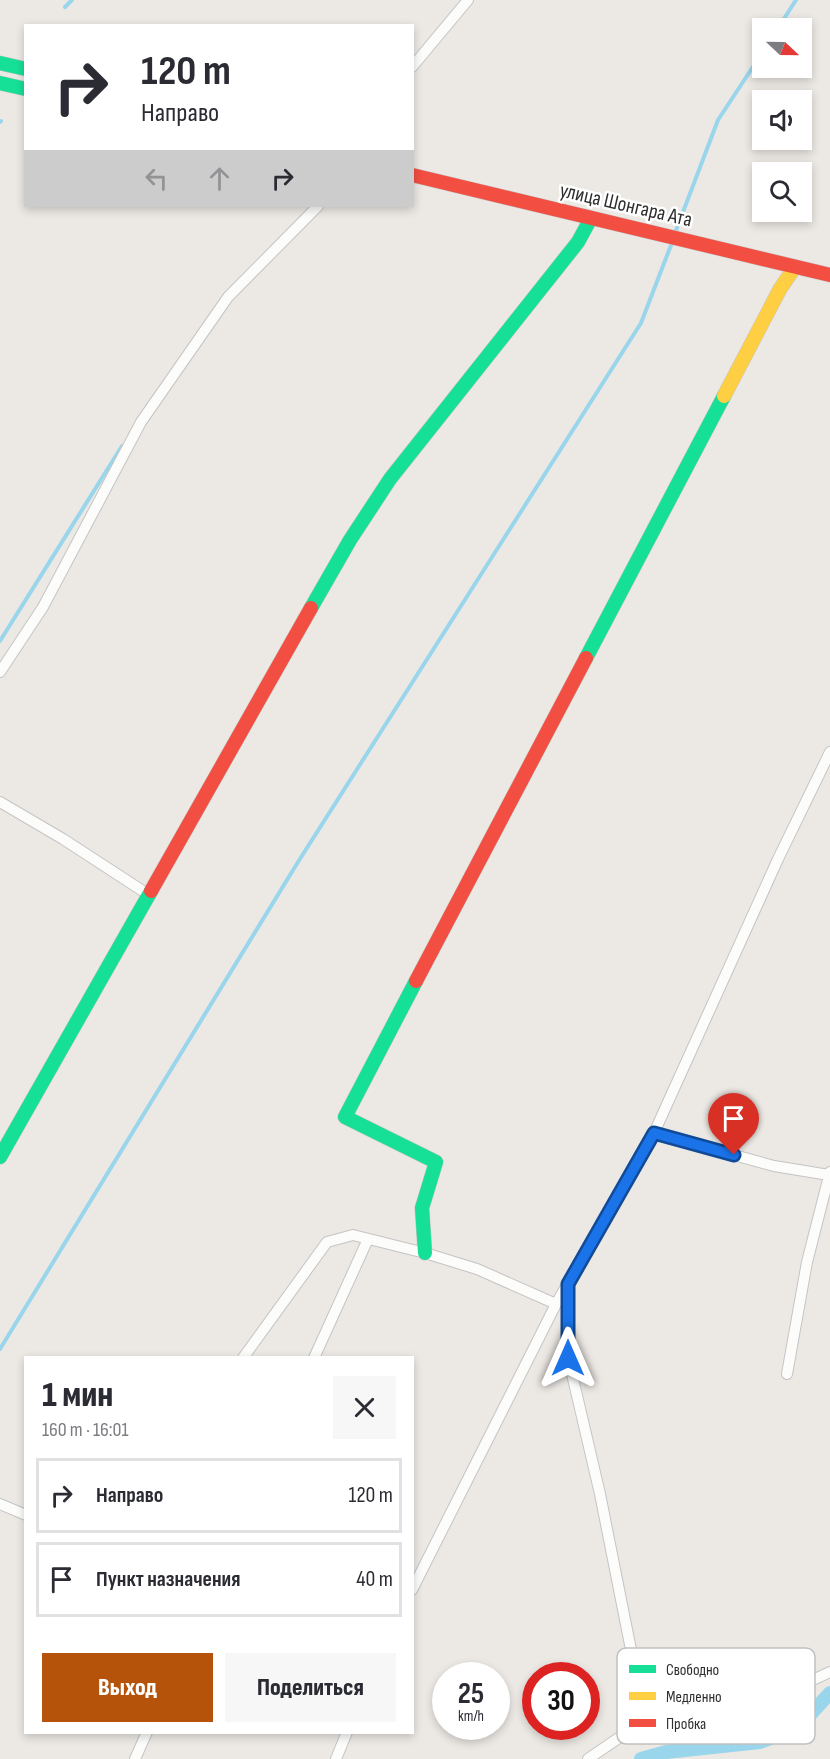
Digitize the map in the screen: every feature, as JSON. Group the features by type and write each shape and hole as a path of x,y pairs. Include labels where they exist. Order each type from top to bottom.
{"street":[{"path":"414,66 468,0"},
{"path":"0,63 24,69"},
{"path":"0,83 24,89"},
{"name":"улица Шонгара Ата","path":"414,175 830,275"},
{"path":"0,672 43,607 141,422 228,297 317,207"},
{"path":"0,1157 350,540 384,488 579,242 591,218"},
{"path":"425,1253 422,1208 436,1162 345,1117 768,310 795,267"},
{"path":"414,1586 556,1304 654,1133 778,859 830,752"},
{"path":"0,802 63,839 149,895"},
{"path":"654,1133 774,1166 829,1174 807,1262 787,1374"},
{"path":"244,1356 327,1242 353,1235 477,1269 556,1304"},
{"path":"315,1356 368,1239"},
{"path":"568,1284 568,1358 600,1494 631,1648"},
{"path":"0,1504 24,1514"},
{"path":"815,1679 830,1672"},
{"path":"135,1759 146,1734"},
{"path":"336,1759 346,1734"},
{"path":"588,1759 617,1739"}],"waterway":[{"path":"65,7 72,0"},
{"path":"784,18 796,0"},
{"path":"675,233 718,120 752,68"},
{"path":"0,1349 298,862 641,323 673,240"},
{"path":"0,641 122,446"},
{"path":"815,1709 830,1693"},
{"path":"641,1759 666,1752 741,1744"}],"traffic: fast":[{"path":"0,63 24,69"},
{"path":"0,83 24,89"},
{"path":"311,608 350,540 390,479 578,242 591,218"},
{"path":"586,658 724,396"},
{"path":"0,1157 151,891"},
{"path":"416,981 345,1117 436,1162 422,1208 425,1253"}],"traffic: slow":[{"path":"724,396 780,289 795,267"}],"traffic: jam":[{"path":"414,175 830,275"},
{"path":"151,891 311,608"},
{"path":"416,981 586,658"}],"route":[{"path":"568,1358 568,1284 654,1133 734,1155"}]}
